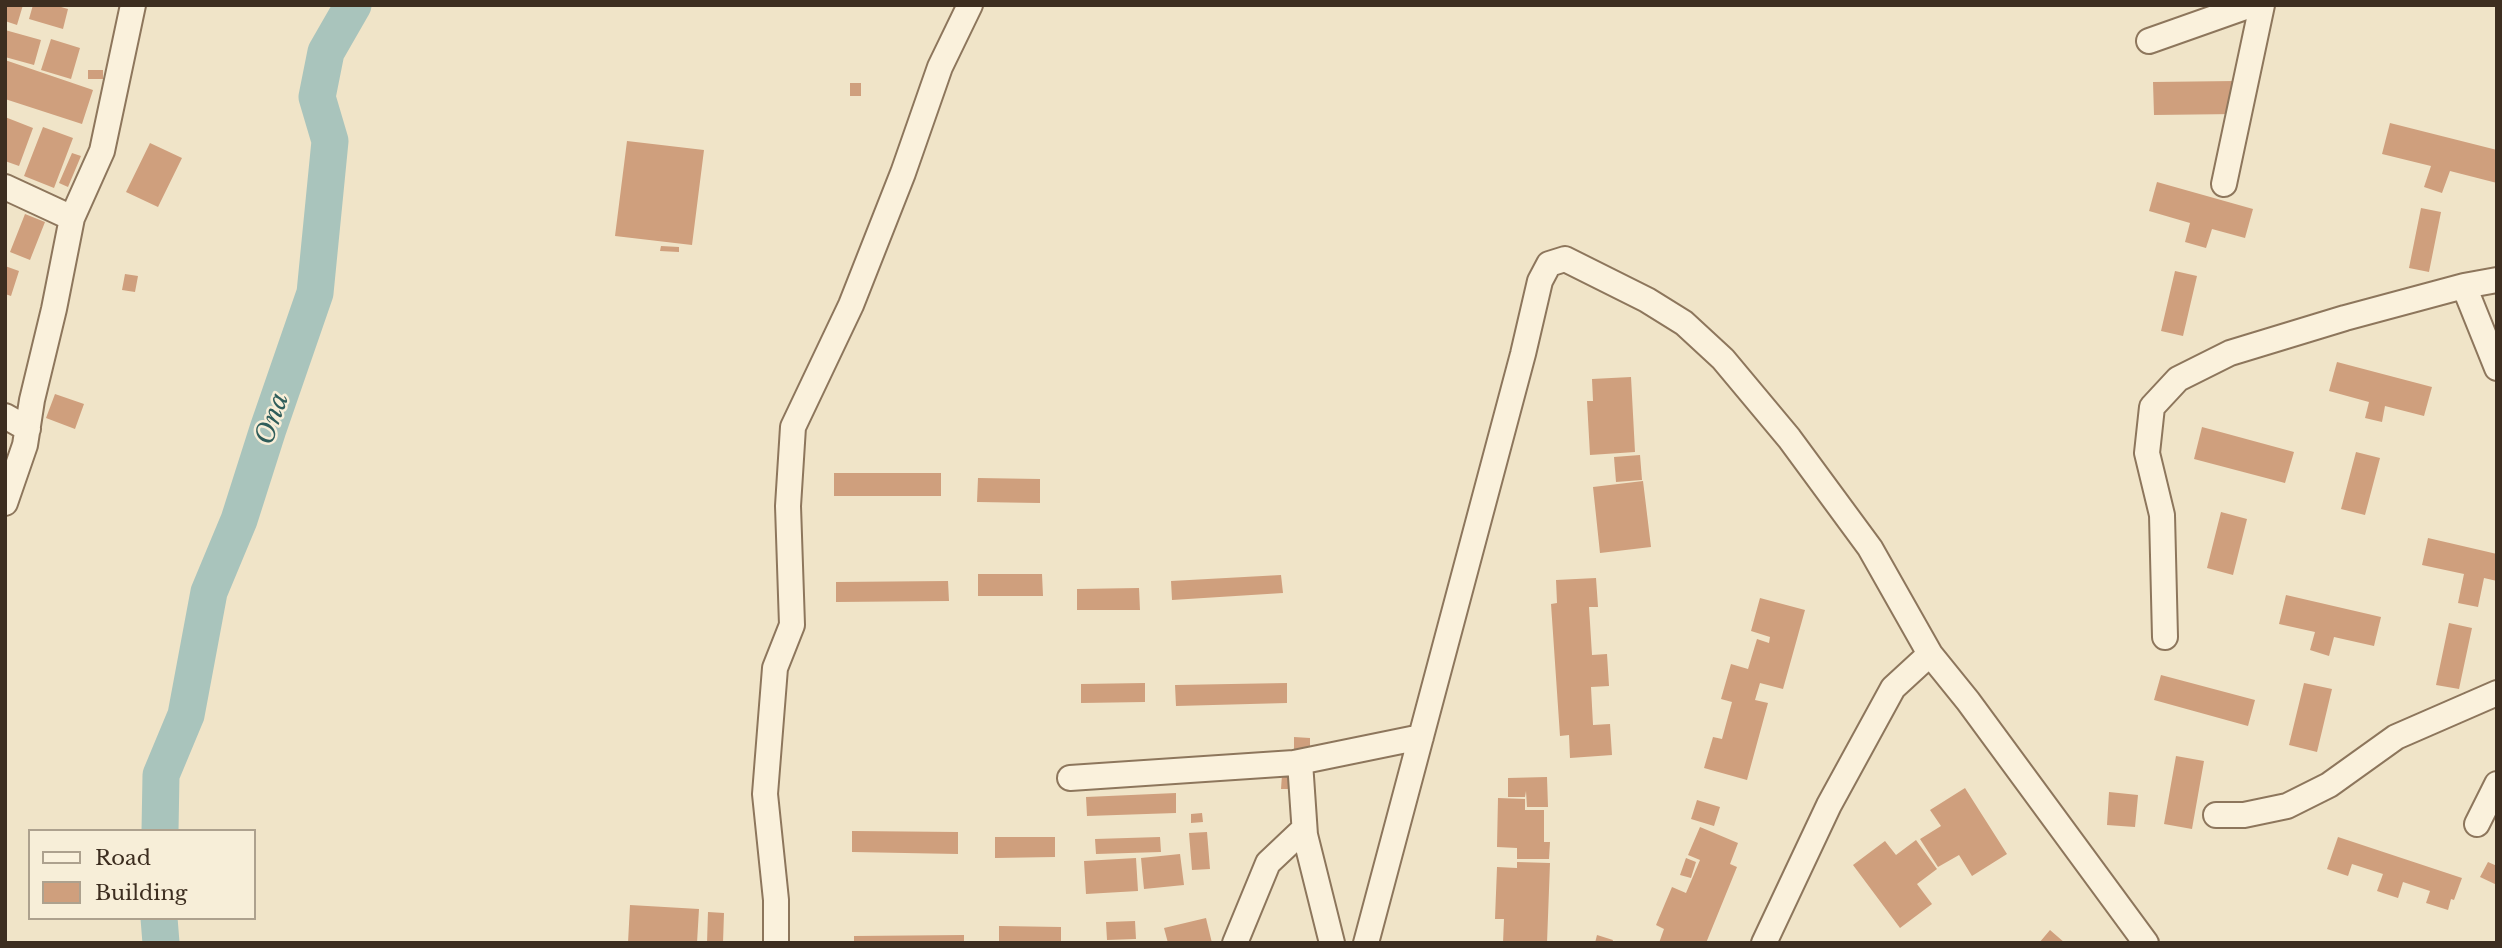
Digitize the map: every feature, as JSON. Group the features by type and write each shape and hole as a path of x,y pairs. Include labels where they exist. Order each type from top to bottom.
{"street":[{"path":"5,503 25,445 32,400 72,218 102,151 133,5"},
{"path":"776,943 776,900 765,794 775,668 792,625 788,506 793,427 851,305 903,173 940,67 970,5"},
{"path":"2149,41 2250,5"},
{"path":"2224,184 2262,5"},
{"path":"5,187 72,218"},
{"path":"1366,943 1523,355 1540,281 1549,264 1565,259 1647,300 1684,323 1723,359 1789,438 1870,548 1930,654 1968,701 2146,943"},
{"path":"2165,637 2162,515 2147,453 2152,407 2178,379 2230,354 2345,318 2464,286 2497,281"},
{"path":"2464,286 2497,368"},
{"path":"5,416 28,429"},
{"path":"1764,943 1829,805 1893,688 1930,654"},
{"path":"2216,815 2244,815 2287,806 2329,785 2396,737 2497,693"},
{"path":"1070,778 1300,762 1421,737"},
{"path":"1300,762 1304,829 1316,887 1332,943"},
{"path":"2477,824 2497,783"},
{"path":"1235,943 1268,863 1304,829"}],"building":[{"path":"5,5 23,5 17,25 5,21"},
{"path":"33,5 54,5 68,9 63,29 29,19"},
{"path":"5,30 41,40 34,65 5,57"},
{"path":"51,39 80,48 71,79 41,70"},
{"path":"5,60 93,90 82,124 5,99"},
{"path":"88,70 103,70 103,79 88,79"},
{"path":"2235,81 2236,114 2154,115 2153,82"},
{"path":"850,83 861,83 861,96 850,96"},
{"path":"5,117 33,128 19,166 5,161"},
{"path":"2390,123 2497,150 2497,183 2450,171 2442,193 2424,187 2431,166 2382,154"},
{"path":"43,127 73,138 54,188 24,176"},
{"path":"627,141 704,150 692,245 615,236"},
{"path":"150,143 182,158 158,207 126,192"},
{"path":"72,153 81,156 68,187 59,183"},
{"path":"2157,182 2253,209 2245,238 2212,229 2206,248 2185,242 2190,223 2149,211"},
{"path":"2421,208 2441,212 2429,272 2409,268"},
{"path":"25,214 45,222 30,260 10,252"},
{"path":"661,246 679,247 679,252 660,251"},
{"path":"5,266 19,271 11,296 5,294"},
{"path":"2175,271 2197,276 2183,336 2161,331"},
{"path":"125,274 138,276 135,292 122,290"},
{"path":"2337,362 2432,387 2424,416 2385,406 2382,422 2365,418 2369,402 2329,391"},
{"path":"1631,377 1635,452 1590,455 1587,401 1593,401 1592,379"},
{"path":"55,394 84,404 75,429 46,418"},
{"path":"2202,427 2294,452 2285,483 2194,459"},
{"path":"2356,452 2380,458 2365,515 2341,509"},
{"path":"1640,455 1642,480 1616,482 1614,457"},
{"path":"834,473 941,473 941,496 834,496"},
{"path":"978,478 1040,479 1040,503 977,502"},
{"path":"1643,481 1651,547 1600,553 1593,487"},
{"path":"2221,512 2247,519 2233,575 2207,568"},
{"path":"2428,538 2497,554 2497,581 2484,578 2478,607 2458,603 2464,574 2422,565"},
{"path":"978,574 1042,574 1043,596 978,596"},
{"path":"1281,575 1283,593 1172,600 1171,581"},
{"path":"1596,578 1598,607 1589,607 1592,655 1607,654 1609,686 1591,687 1593,725 1610,724 1612,755 1570,758 1569,735 1560,736 1551,604 1557,603 1556,580"},
{"path":"948,581 949,601 836,602 836,582"},
{"path":"1139,588 1140,610 1077,610 1077,589"},
{"path":"2286,595 2381,617 2374,646 2334,637 2329,656 2310,650 2315,632 2279,624"},
{"path":"1760,598 1805,610 1783,689 1760,683 1755,700 1768,703 1747,780 1704,768 1713,737 1722,739 1732,702 1721,699 1731,664 1748,669 1757,639 1769,643 1770,637 1751,631"},
{"path":"2449,623 2472,628 2459,689 2436,685"},
{"path":"2161,675 2255,700 2248,726 2154,700"},
{"path":"1145,683 1145,702 1081,703 1081,684"},
{"path":"1287,683 1287,703 1176,706 1175,685"},
{"path":"2304,683 2332,689 2317,752 2289,745"},
{"path":"1294,737 1310,738 1310,752 1294,751"},
{"path":"2176,756 2204,761 2192,829 2164,824"},
{"path":"1282,775 1295,776 1294,789 1281,789"},
{"path":"1547,777 1548,807 1527,807 1526,791 1525,797 1508,797 1508,778"},
{"path":"1965,788 2007,854 1972,876 1959,855 1938,867 1920,839 1941,826 1930,810"},
{"path":"2109,792 2138,795 2135,827 2107,825"},
{"path":"1176,793 1176,813 1087,816 1086,797"},
{"path":"1498,798 1525,799 1525,810 1544,810 1544,842 1550,842 1549,859 1517,859 1517,848 1497,847"},
{"path":"1697,800 1720,807 1714,826 1691,819"},
{"path":"1202,813 1203,822 1191,823 1191,814"},
{"path":"1700,827 1738,843 1730,864 1737,867 1706,943 1659,943 1664,929 1656,925 1672,887 1686,893 1700,860 1688,855"},
{"path":"852,831 958,832 958,854 852,852"},
{"path":"1207,832 1210,869 1192,870 1189,833"},
{"path":"995,837 1055,837 1055,857 995,858"},
{"path":"1160,837 1161,852 1096,854 1095,839"},
{"path":"2338,837 2462,878 2448,910 2426,903 2430,891 2403,882 2398,898 2377,891 2383,874 2352,864 2348,876 2327,869"},
{"path":"1916,840 1937,869 1917,884 1932,904 1900,928 1853,865 1885,841 1896,855"},
{"path":"1180,854 1184,885 1144,889 1141,858"},
{"path":"1136,858 1138,891 1086,894 1084,861"},
{"path":"1686,858 1696,862 1691,878 1680,875"},
{"path":"1517,862 1550,863 1547,943 1503,943 1504,919 1495,919 1497,867 1517,868"},
{"path":"2488,862 2497,866 2497,885 2480,877"},
{"path":"630,905 699,909 697,943 628,943"},
{"path":"708,912 724,913 723,943 707,943"},
{"path":"1206,918 1212,943 1168,943 1164,928"},
{"path":"1135,921 1136,939 1107,940 1106,922"},
{"path":"999,926 1061,927 1061,943 999,943"},
{"path":"2050,930 2065,943 2039,943"},
{"path":"964,935 964,943 854,943 854,936"},
{"path":"1597,935 1613,940 1612,943 1595,943"}],"waterway":[{"name":"Ona","path":"160,829 161,775 186,715 209,592 239,520 315,293 330,141 317,97 326,52 353,5"},
{"name":"Ona","path":"159,920 161,943"}]}
